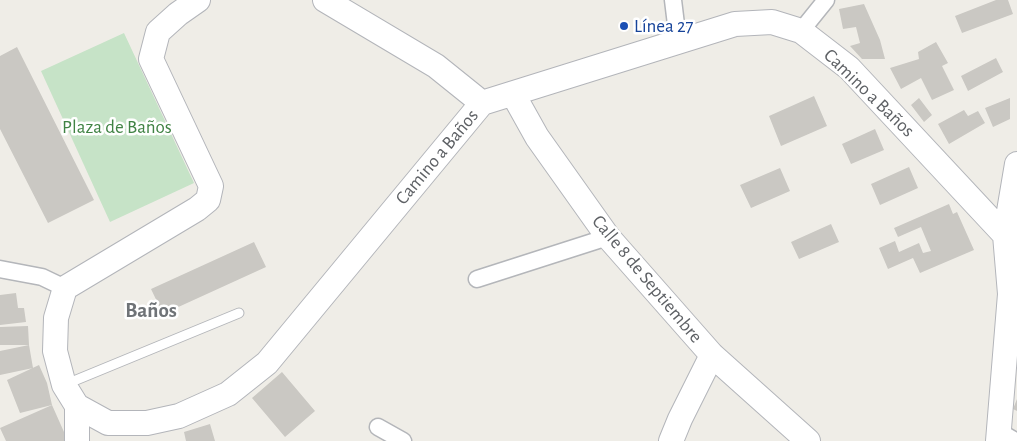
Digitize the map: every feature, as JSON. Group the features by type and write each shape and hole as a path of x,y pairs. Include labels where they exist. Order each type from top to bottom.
{"street":[{"path":"78,441 76,406 64,385 55,351 56,318 65,288 197,209 208,200 211,186 151,59 158,32 178,14 198,0"},
{"path":"326,0 436,66 482,103"},
{"path":"673,0 678,41"},
{"path":"801,31 826,0"},
{"name":"Camino a Baños","path":"76,406 108,423 148,423 179,416 228,394 267,363 482,103 735,24 772,22 801,31 849,68 1011,241"},
{"name":"Calle 8 de Septiembre","path":"513,94 537,137 608,237 712,355 806,440"},
{"path":"1004,438 1011,241 1017,164"},
{"path":"477,278 608,237"},
{"path":"0,269 42,277 65,288"},
{"path":"671,441 712,355"},
{"path":"378,427 404,441"}],"lane":[{"path":"64,385 238,313"}],"green space":[{"name":"Plaza de Baños","path":"124,33 194,183 110,222 41,71"}],"building":[{"path":"996,0 1008,0 1013,14 962,33 955,16"},
{"path":"864,4 880,40 885,59 862,59 850,46 860,43 856,27 843,29 839,9"},
{"path":"936,42 948,63 942,66 954,90 932,100 921,78 901,89 890,68 919,59 918,52"},
{"path":"17,47 94,200 48,223 0,129 0,56"},
{"path":"996,58 1003,72 968,91 961,76"},
{"path":"814,96 827,126 781,146 769,116"},
{"path":"919,98 932,115 924,122 911,105"},
{"path":"1010,98 1010,119 993,127 985,108"},
{"path":"964,110 968,116 978,111 985,123 949,144 938,124"},
{"path":"875,129 884,150 851,164 842,144"},
{"path":"909,167 918,188 880,205 871,184"},
{"path":"780,168 790,191 751,208 740,185"},
{"path":"949,204 953,214 957,212 974,250 920,273 913,258 888,269 879,248 895,241 899,252 919,243 923,253 931,251 921,227 898,237 894,228"},
{"path":"831,224 839,242 799,259 791,242"},
{"path":"254,242 266,267 163,314 151,289"},
{"path":"16,293 18,308 24,308 26,322 0,325 0,295"},
{"path":"28,326 29,345 0,345 0,327"},
{"path":"29,345 33,368 0,375 0,351"},
{"path":"39,365 47,383 52,405 20,413 7,380"},
{"path":"282,372 315,411 285,437 252,398"},
{"path":"1017,399 1017,411 1013,409"},
{"path":"52,405 68,441 6,441 0,428"},
{"path":"210,424 215,441 186,441 184,432"}],"place":[{"name":"Línea 27","path":"624,26"}],"district":[{"name":"Baños","path":"151,311"}]}
